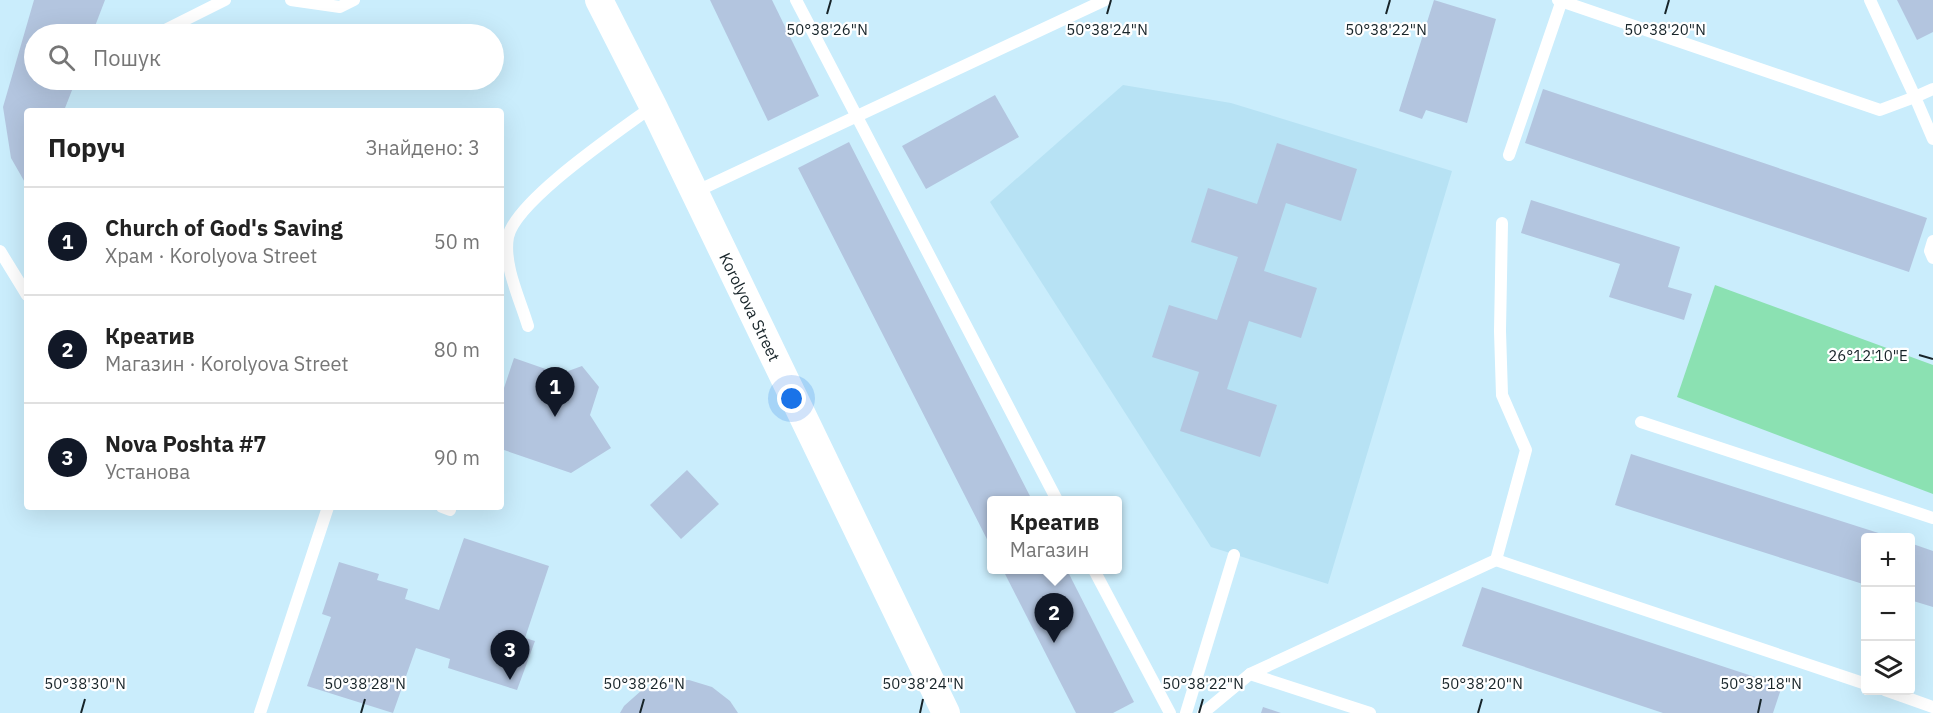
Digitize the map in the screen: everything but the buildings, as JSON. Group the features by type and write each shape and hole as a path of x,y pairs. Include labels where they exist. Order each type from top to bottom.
{"street":[{"name":"Korolyova Street","path":"599,0 653,106 946,713"}],"lane":[{"path":"177,24 225,0"},
{"path":"291,0 340,7 354,0"},
{"path":"796,0 1055,496"},
{"path":"694,193 1105,0"},
{"path":"1509,154 1561,0 1880,110 1933,89"},
{"path":"1870,0 1933,139"},
{"path":"528,326 508,257 508,235 520,215 557,179 653,106"},
{"path":"1496,560 1526,450 1502,395 1500,331 1502,223"},
{"path":"1933,241 1930,251 1933,258"},
{"path":"0,251 24,290"},
{"path":"1641,423 1933,518"},
{"path":"260,713 327,510"},
{"path":"1186,713 1234,555"},
{"path":"1203,713 1250,674 1496,560 1861,682"},
{"path":"1096,574 1170,713"},
{"path":"1250,674 1370,713"},
{"path":"1898,695 1933,708"},
{"path":"1926,713 1933,708"}],"shaded area":[{"path":"1123,85 1231,103 1452,171 1328,584 1211,547 990,202"}],"green space":[{"path":"1715,285 1933,365 1933,494 1677,397"}],"place":[{"name":"Church of God's Saving","path":"555,417"},
{"name":"Креатив","path":"1054,643"},
{"name":"Nova Poshta #7","path":"510,680"}]}
